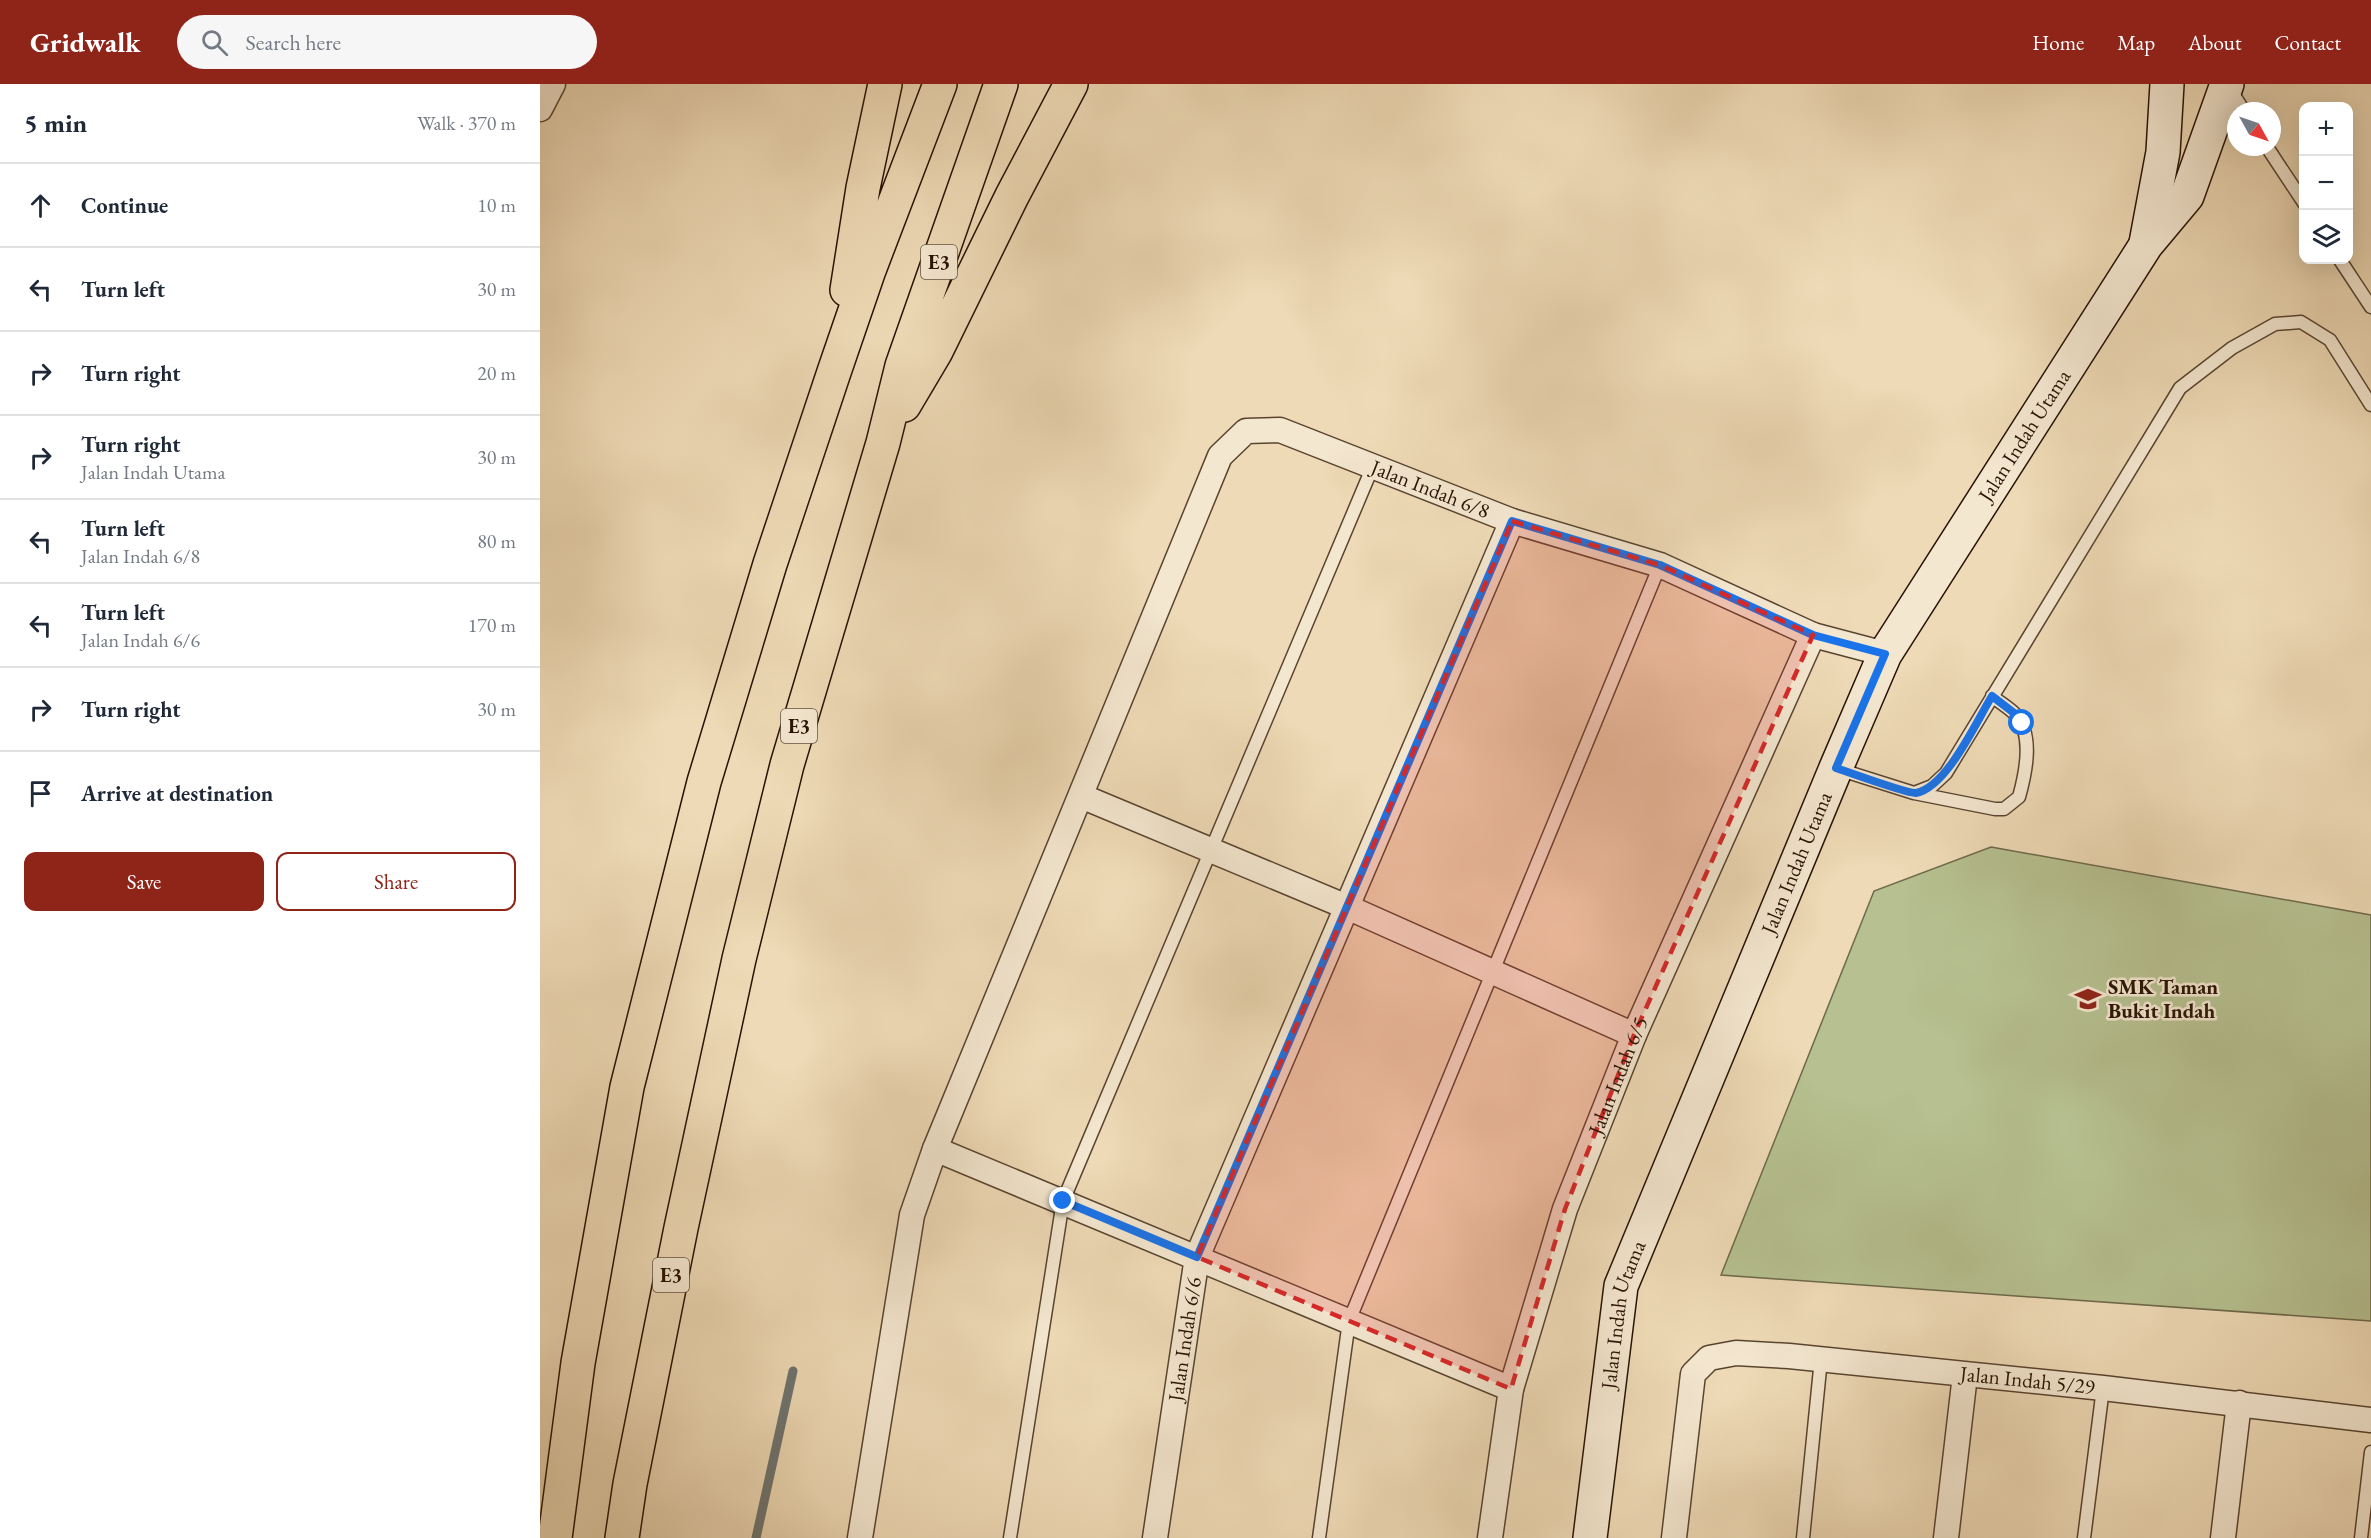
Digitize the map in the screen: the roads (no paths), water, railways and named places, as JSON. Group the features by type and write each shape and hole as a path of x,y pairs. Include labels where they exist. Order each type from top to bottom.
{"highway":[{"path":"834,372 862,188 885,84"},
{"path":"555,1538 578,1363 627,1087 704,782 770,564 834,372 940,84"},
{"name":"E3","path":"622,1538 630,1484 681,1228 739,959 787,765 882,443 902,366 1001,84"},
{"path":"882,443 936,351 1012,196 1071,84"}],"main road":[{"path":"2146,245 2163,152 2167,84"},
{"path":"2146,245 2187,196 2227,84"},
{"name":"Jalan Indah Utama","path":"1590,1538 1621,1286 1885,654 2146,245"}],"street":[{"path":"540,109 553,84"},
{"name":"Jalan Indah 6/8","path":"1081,796 1220,456 1245,431 1280,429 1512,521 1660,565 1813,635 1885,654"},
{"name":"Jalan Indah 6/6","path":"1155,1538 1197,1257 1512,521"},
{"name":"Jalan Indah 6/5","path":"1490,1538 1511,1389 1565,1209 1634,1035 1813,635"},
{"path":"860,1538 912,1215 935,1149 1081,796 1347,907 1634,1035"},
{"path":"935,1149 1511,1389"},
{"name":"Jalan Indah 5/29","path":"1674,1538 1693,1374 1709,1358 1736,1353 1821,1359 2103,1388 2371,1420"},
{"path":"1946,1538 1965,1375"},
{"path":"2223,1538 2239,1403"}],"lane":[{"path":"2227,84 2238,102"},
{"path":"2273,156 2299,195"},
{"path":"2343,264 2371,307"},
{"path":"1914,793 1932,786 1946,773 2180,388 2232,348 2275,324 2301,322 2330,340 2371,405"},
{"path":"1010,1538 1063,1201 1373,466"},
{"path":"1319,1538 1349,1321 1660,565"},
{"path":"1836,768 1914,793 2004,809 2019,797 2027,747 2026,735 2022,723 2014,713 1992,696"},
{"path":"1803,1538 1821,1359"},
{"path":"2084,1538 2103,1388"},
{"path":"2361,1538 2371,1452"}],"waterway":[{"path":"756,1538 793,1371"}],"place":[{"name":"SMK Taman Bukit Indah","path":"2088,999"}]}
